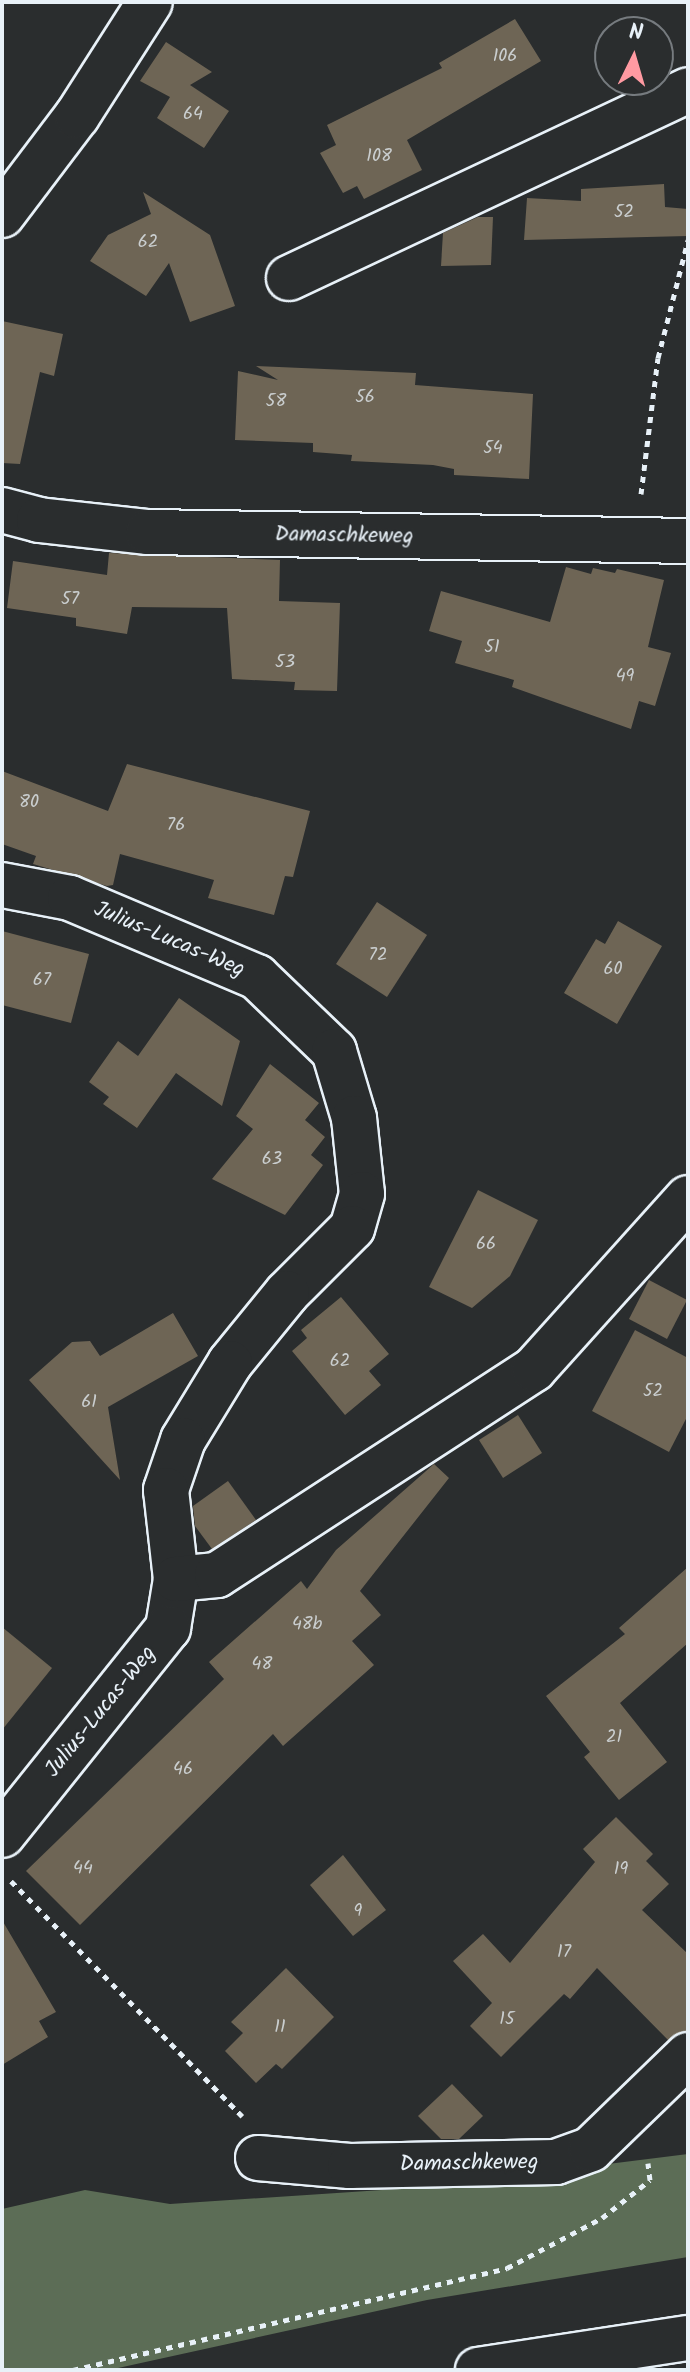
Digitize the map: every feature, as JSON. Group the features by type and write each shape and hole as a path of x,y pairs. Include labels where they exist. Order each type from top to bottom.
{"main road":[{"path":"2,215 77,116 150,2"},
{"path":"289,278 688,90"},
{"name":"Damaschkeweg","path":"2,510 39,520 148,532 688,541"},
{"name":"Julius-Lucas-Weg","path":"2,885 70,898 257,977 334,1051 354,1118 362,1194 352,1228 287,1293 230,1363 183,1440 166,1490 176,1579 168,1628 2,1835"},
{"path":"176,1579 217,1575 534,1369 688,1198"},
{"name":"Damaschkeweg","path":"258,2158 350,2166 556,2162 591,2149 688,2055"},
{"path":"478,2370 688,2338"}],"path":[{"path":"642,490 660,348 688,240"},
{"path":"2,1873 242,2115"},
{"path":"73,2370 507,2268 602,2218 650,2180 645,2142 626,2116"}],"green space":[{"path":"688,2154 688,2257 427,2300 109,2370 2,2370 2,2209 85,2190 170,2204 577,2177 592,2166"}],"building":[{"path":"515,19 541,61 407,140 422,170 364,199 357,186 343,193 320,153 336,145 327,125 442,68 439,63"},
{"path":"166,42 212,72 190,85 229,111 204,148 157,118 170,97 140,81"},
{"path":"664,184 665,207 688,209 688,236 524,240 527,198 581,201 581,189"},
{"path":"143,192 210,235 235,306 190,322 169,263 146,296 90,261 108,235 151,214"},
{"path":"478,217 493,217 491,265 441,266 443,233"},
{"path":"2,321 63,334 54,376 40,372 20,464 2,463"},
{"path":"256,366 416,373 415,385 533,394 529,479 454,475 454,469 433,465 351,461 352,455 313,452 313,443 235,440 238,371 278,380"},
{"path":"109,553 280,560 279,601 340,603 337,691 294,690 295,682 232,679 227,608 132,607 127,634 76,626 76,618 7,608 13,561 107,575"},
{"path":"566,567 591,574 593,568 615,573 617,569 664,580 648,647 671,653 655,706 639,701 631,729 512,687 514,680 455,663 462,641 429,631 441,591 550,622"},
{"path":"127,764 310,811 293,877 285,876 274,915 208,898 214,880 120,854 113,885 107,886 33,864 36,856 2,844 2,771 108,811"},
{"path":"377,902 427,935 387,997 336,964"},
{"path":"618,921 662,946 617,1024 564,993 596,939 605,944"},
{"path":"2,931 89,954 71,1023 2,1005"},
{"path":"179,998 240,1041 222,1106 176,1073 137,1128 103,1104 109,1097 89,1082 118,1041 138,1056"},
{"path":"270,1064 319,1103 305,1120 325,1137 311,1155 323,1165 285,1215 212,1179 253,1129 236,1116"},
{"path":"478,1190 538,1220 510,1276 472,1308 429,1287"},
{"path":"649,1280 687,1300 667,1339 629,1319"},
{"path":"341,1297 389,1354 369,1371 381,1385 345,1415 292,1351 307,1338 301,1330"},
{"path":"173,1313 198,1356 108,1407 120,1480 29,1380 72,1342 90,1341 100,1356"},
{"path":"635,1330 688,1358 688,1415 669,1452 592,1411"},
{"path":"518,1415 542,1453 503,1478 479,1440"},
{"path":"434,1464 449,1478 360,1591 381,1615 352,1641 374,1665 283,1746 273,1734 80,1925 26,1871 224,1679 209,1662 301,1581 307,1589 336,1550"},
{"path":"228,1481 256,1520 212,1549 195,1526 193,1506"},
{"path":"688,1567 688,1643 620,1703 667,1762 619,1800 584,1757 590,1752 546,1696 625,1634 619,1628"},
{"path":"2,1627 52,1668 2,1730"},
{"path":"616,1817 653,1854 646,1861 669,1884 642,1910 688,1954 688,2031 668,2040 597,1968 570,1999 564,1994 501,2057 470,2026 492,2003 453,1961 483,1934 510,1963 595,1862 583,1849"},
{"path":"343,1855 386,1910 353,1936 310,1885"},
{"path":"2,1920 56,2012 39,2021 48,2037 2,2065"},
{"path":"286,1968 334,2017 282,2069 276,2064 256,2083 225,2051 243,2033 231,2022"},
{"path":"452,2084 483,2116 459,2139 441,2139 418,2116"}]}
